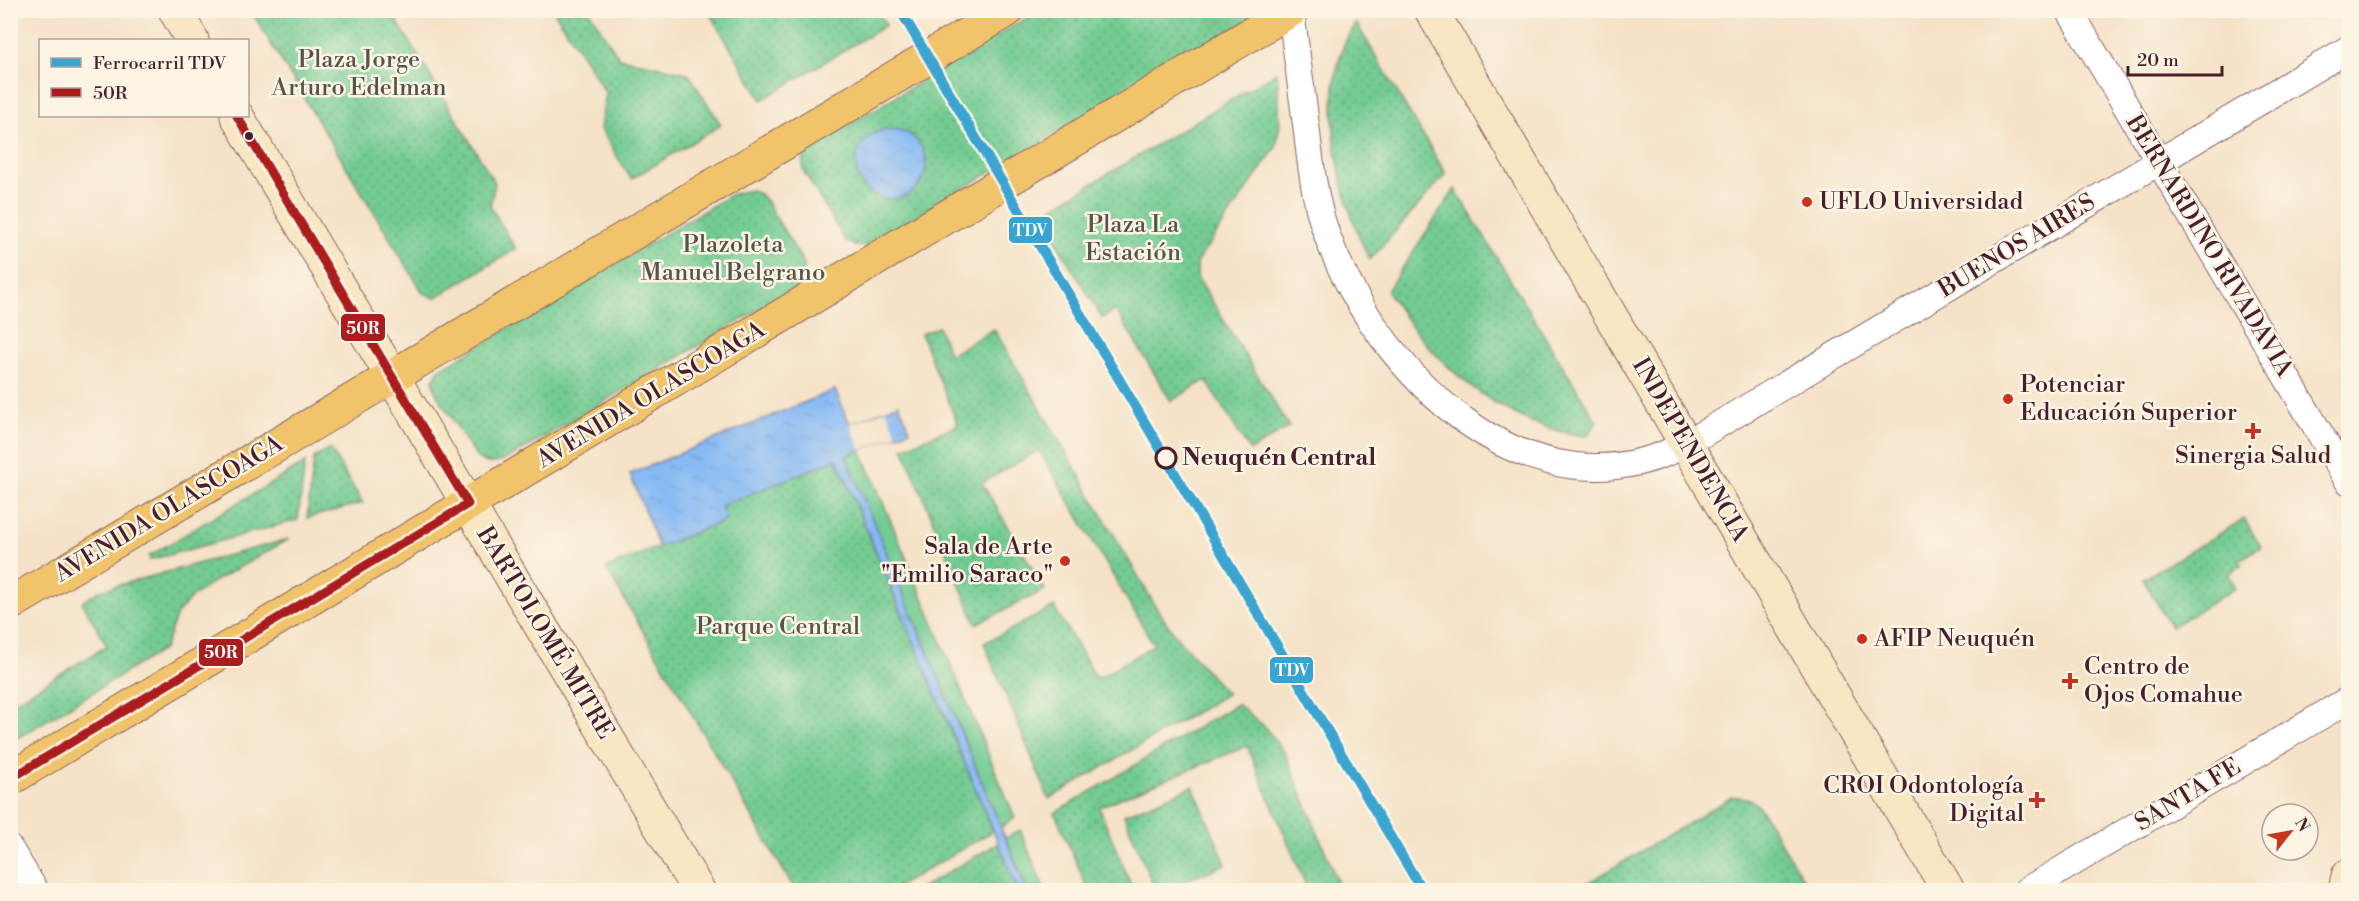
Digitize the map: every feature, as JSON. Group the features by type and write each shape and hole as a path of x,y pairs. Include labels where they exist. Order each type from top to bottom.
{"main road":[{"path":"175,10 191,39"},
{"name":"AVENIDA OLASCOAGA","path":"10,604 1008,10"},
{"name":"INDEPENDENCIA","path":"1431,10 1948,891"},
{"name":"AVENIDA OLASCOAGA","path":"10,779 1291,11"},
{"name":"BARTOLOMÉ MITRE","path":"238,117 698,891"},
{"path":"2345,891 2349,876"}],"street":[{"name":"BERNARDINO RIVADAVIA","path":"2069,10 2349,481"},
{"name":"BUENOS AIRES","path":"1291,11 1317,200 1326,233 1339,266 1357,300 1397,358 1447,408 1501,442 1539,458 1577,466 1620,465 1648,460 1686,444 2349,49"},
{"name":"SANTA FE","path":"2027,891 2349,700"},
{"path":"10,849 35,891"}],"green space":[{"name":"Plaza Jorge Arturo Edelman","path":"251,11 391,11 495,183 490,206 516,249 435,298 423,293"},
{"path":"554,11 589,11 619,58 688,73 721,125 631,179 600,128 606,93"},
{"path":"708,11 877,11 886,25 762,100"},
{"path":"1038,11 1263,11 866,246 855,246 845,241 803,170 803,158 808,149"},
{"path":"1356,23 1446,174 1370,260 1358,235 1340,174 1333,108 1336,77 1343,48"},
{"name":"Plaza La Estación","path":"1277,72 1280,124 1276,147 1197,262 1197,277 1289,427 1250,451 1206,380 1171,401 1116,310 1102,318 1040,215"},
{"path":"1455,189 1597,422 1587,436 1555,430 1525,419 1497,404 1471,386 1425,342 1387,291"},
{"name":"Plazoleta Manuel Belgrano","path":"751,190 760,194 766,201 804,264 803,279 799,286 512,456 494,463 485,462 476,457 436,393 433,380 439,370 732,194"},
{"path":"938,327 950,355 994,329 1157,609 1175,635 1227,694 1049,799 984,643 1054,607 1097,679 1154,645 1039,450 982,483 1045,590 976,624 903,448 958,425 921,334"},
{"path":"330,449 363,503 307,518 314,458"},
{"path":"861,450 1015,818 1001,827 846,456"},
{"name":"Parque Central","path":"837,459 993,831 892,890 795,890 606,568 726,520 720,506"},
{"path":"305,463 298,520 150,560 149,556"},
{"path":"2244,519 2261,547 2239,560 2242,565 2228,574 2236,588 2171,627 2143,579"},
{"path":"289,539 213,582 192,597 177,614 164,649 11,742 11,704 107,646 82,602 101,590"},
{"path":"1237,704 1264,726 1285,753 1341,890 1308,890 1247,746 1099,807 1133,890 1088,890 1055,813"},
{"path":"1193,786 1226,864 1163,890 1155,890 1124,815"},
{"path":"1732,797 1748,798 1760,808 1810,890 1576,890"},
{"path":"1020,830 1045,890 1027,890 1006,838"},
{"path":"998,843 1018,890 918,890"}],"water":[{"path":"891,129 904,132 916,139 923,151 926,164 923,177 916,189 904,196 891,199 878,196 866,189 859,177 856,164 859,151 866,139 878,132"},
{"path":"835,390 850,424 899,404 910,430 846,456 1027,890 1018,890 837,459 721,506 726,520 659,547 630,474"}],"pier":[{"path":"886,410 897,435 861,450 850,424"}],"rail line":[{"name":"TDV","path":"900,10 1422,890"}],"transit line":[{"name":"50R","path":"10,779 468,504 238,117"}],"place":[{"name":"UFLO Universidad","path":"1807,202"},
{"name":"Potenciar Educación Superior","path":"2008,399"},
{"name":"Sinergia Salud","path":"2253,431"},
{"name":"Neuquén Central","path":"1166,458"},
{"name":"Sala de Arte \"Emilio Saraco\"","path":"1065,561"},
{"name":"AFIP Neuquén","path":"1862,639"},
{"name":"Centro de Ojos Comahue","path":"2070,681"},
{"name":"CROI Odontología Digital","path":"2037,800"}]}
